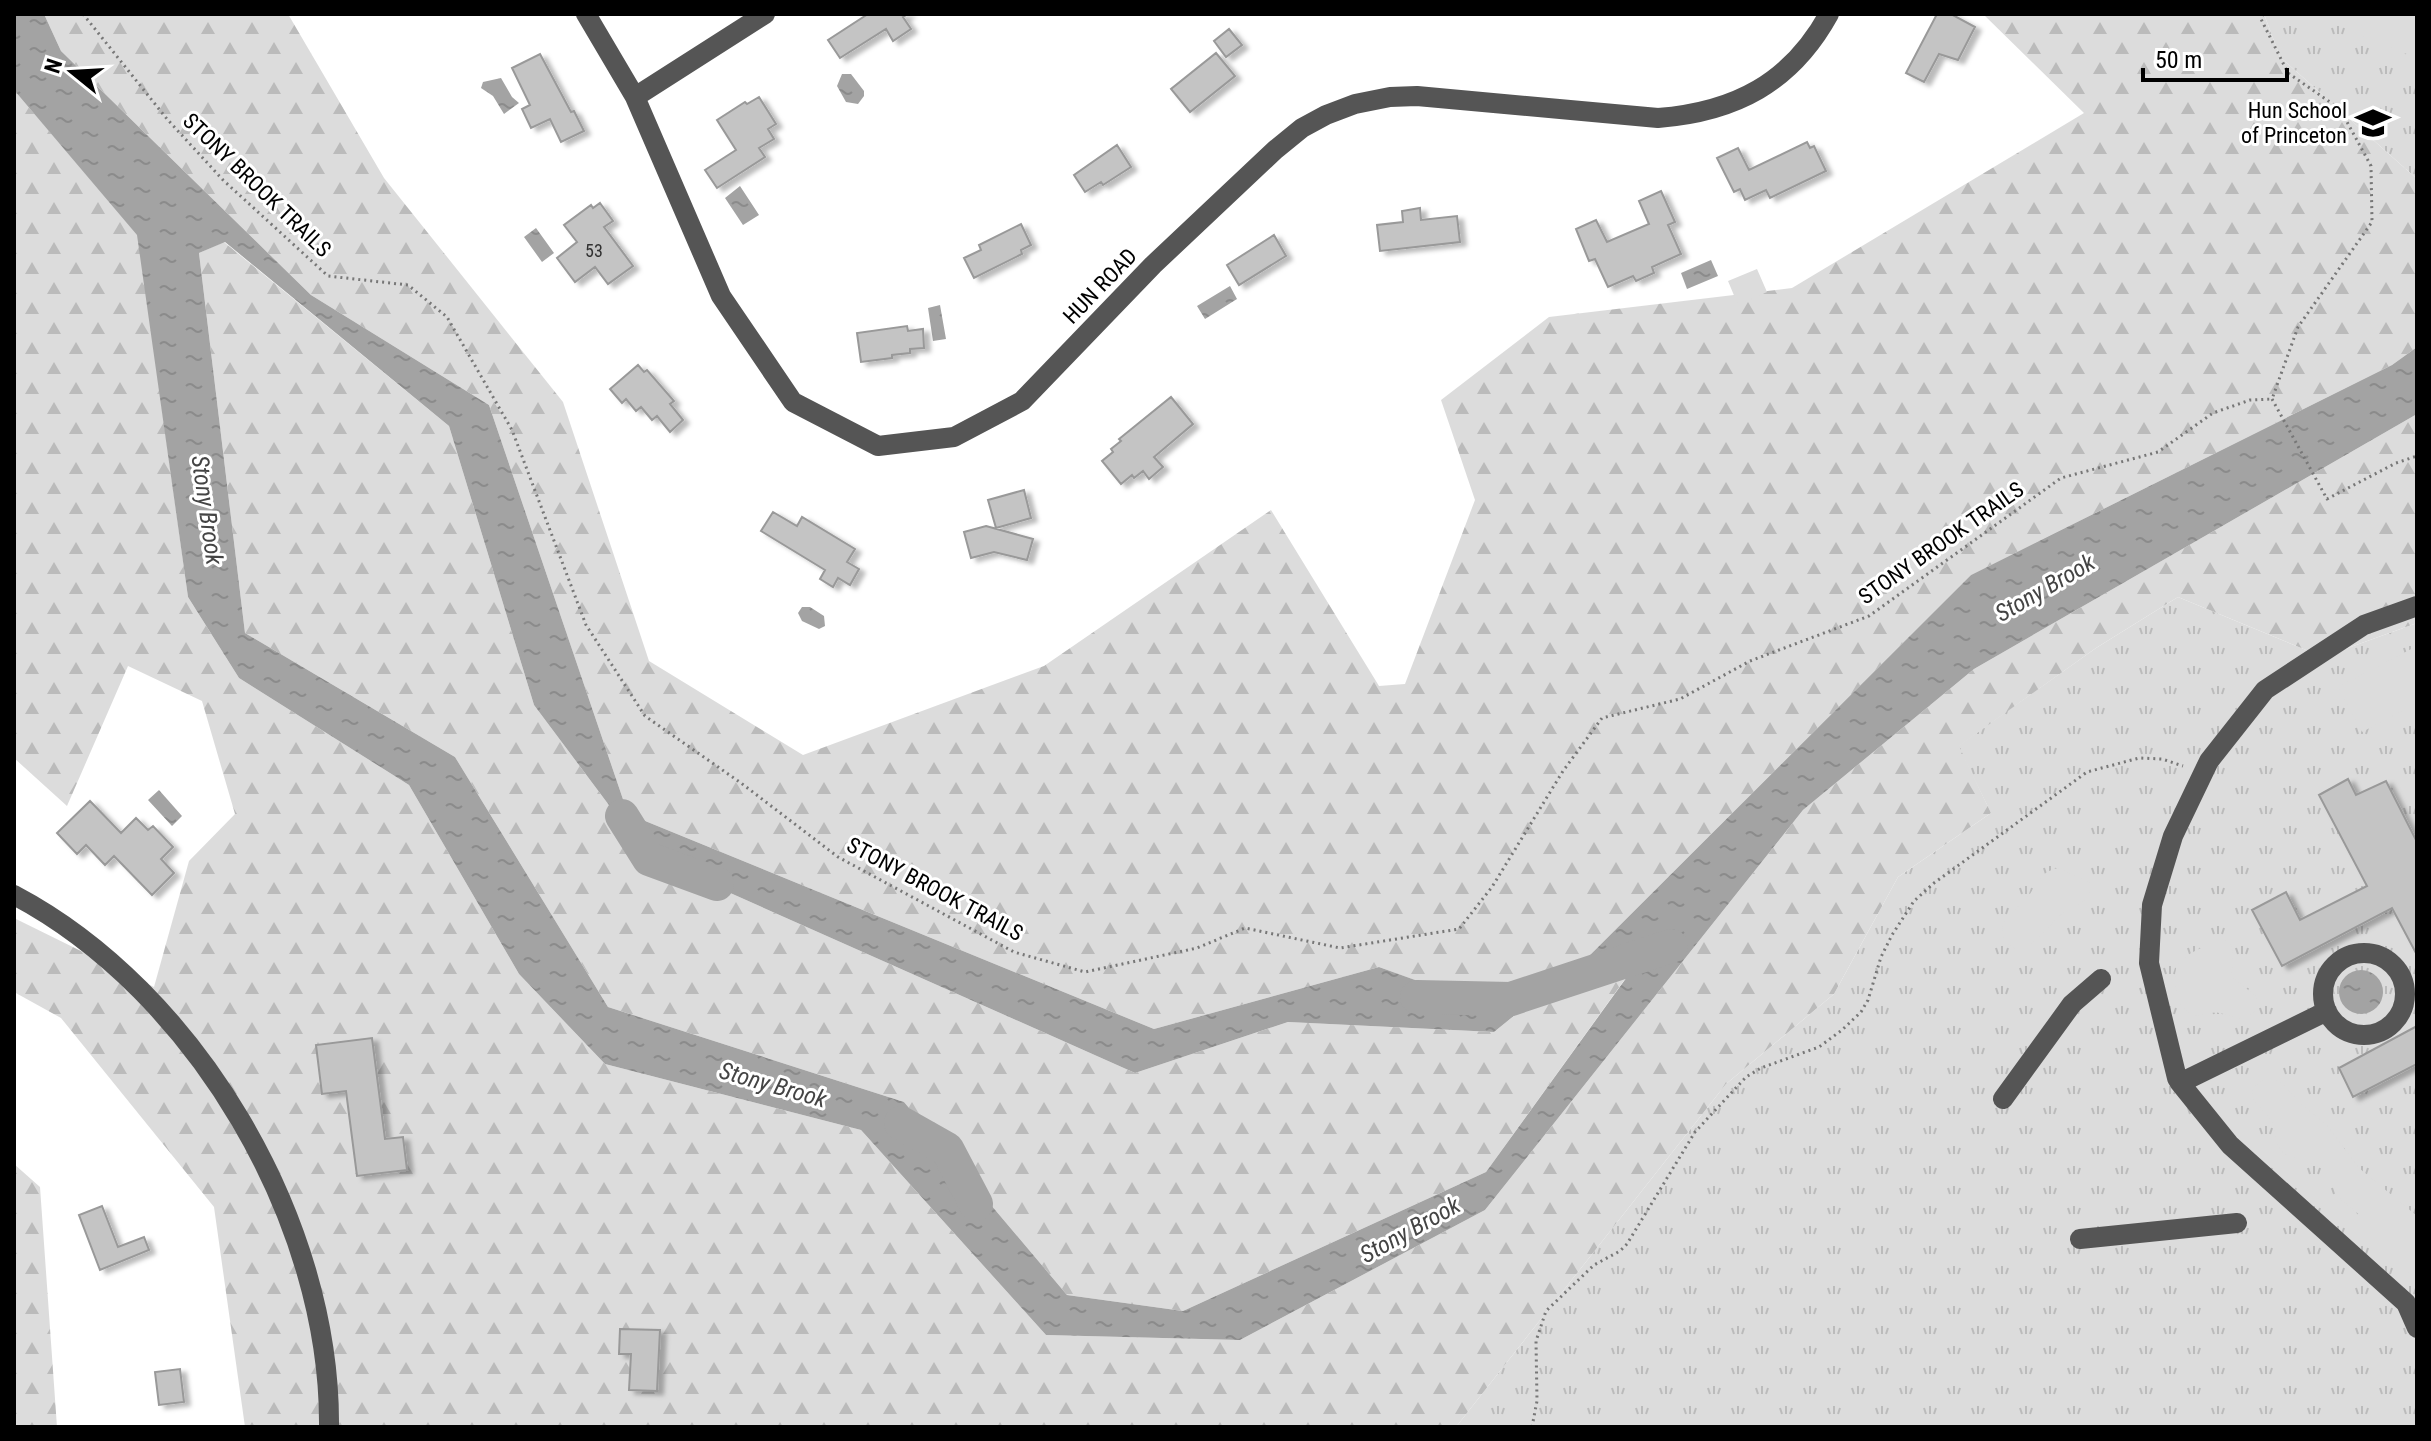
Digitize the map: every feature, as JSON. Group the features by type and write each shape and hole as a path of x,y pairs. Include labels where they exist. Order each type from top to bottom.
{"street":[{"name":"HUN ROAD","path":"586,14 635,97 721,296 793,402 878,446 954,437 1022,401 1153,265 1275,150 1302,128 1326,115 1355,104 1390,97 1417,96 1658,118 1691,116 1733,103 1778,77 1800,57 1829,14"},
{"path":"635,97 765,14"},
{"path":"2417,606 2364,625 2265,690 2209,761 2173,836 2152,905 2149,963 2180,1083 2230,1145 2406,1303 2417,1328"},
{"path":"14,895 62,925 146,997 184,1039 218,1085 254,1143 279,1195 302,1255 325,1361 329,1427"},
{"path":"2351,954 2379,955 2391,962 2400,973 2405,999 2394,1023 2383,1030 2370,1035 2357,1035 2334,1022 2327,1011 2323,998 2324,984 2330,971 2351,954"},
{"path":"2003,1099 2072,1004 2101,979"},
{"path":"2180,1083 2327,1011"},
{"path":"2080,1239 2237,1223"}],"path":[{"name":"STONY BROOK TRAILS","path":"83,14 167,119 214,170 328,276 408,285 447,317 512,430 586,625 645,716 741,783 838,857 1014,952 1085,972 1197,948 1245,928 1340,948 1459,929 1492,887 1563,771 1602,718 1680,699 1750,661 1869,616 2061,478 2158,452 2213,413 2250,400 2272,399"},
{"path":"2263,14 2261,19 2288,73 2340,109 2371,166 2372,222 2298,327 2272,399 2327,499 2396,463 2417,456"},
{"path":"1532,1427 1537,1401 1536,1341 1546,1311 1594,1265 1627,1244 1695,1132 1746,1077 1761,1068 1819,1047 1861,1012 1868,1000 1881,957 1897,925 1914,901 1958,864 2087,772 2139,758 2162,759 2203,776"}],"green space":[{"path":"44,14 288,14 384,178 563,402 649,661 803,755 1044,666 1271,510 1379,686 1405,684 1475,500 1441,400 1549,317 1792,288 2084,113 1983,14 2264,14 2280,57 2417,179 2417,347 2392,365 1971,575 1581,964 1489,1007 1379,967 1154,1029 628,814 489,405 311,295 61,51"},
{"name":"Hun School of Princeton","path":"2264,14 2417,14 2417,179 2280,57"},
{"path":"2351,14 2417,14 2417,58 2361,36"},
{"path":"14,90 138,235 188,597 239,678 409,785 519,974 605,1064 861,1130 1046,1335 1240,1340 1485,1210 1803,810 1974,669 2417,414 2417,623 2323,657 2178,597 2096,648 1959,746 1991,813 1898,877 1834,994 1726,1084 1456,1427 245,1427 214,1207 61,1018 14,992 14,918 154,987 189,861 235,814 202,701 128,666 67,806 14,758"},
{"path":"224,242 449,426 534,705 647,856 1135,1073 1288,1022 1494,1032 1542,993 1646,950 1486,1172 1183,1311 1067,1295 904,1102 608,1007 455,757 245,633 199,253"},
{"path":"1757,269 1767,292 1738,305 1728,281"},
{"path":"2178,597 2323,657 2417,623 2417,1427 1456,1427 1726,1084 1834,994 1898,877 1991,813 1958,746 2096,648"},
{"path":"2417,646 2417,703 2362,732 2338,687"},
{"path":"2058,868 2089,882 2091,889 2087,898 2059,916 2024,948 2009,944 2002,934 2007,918 2027,898 2042,876"},
{"path":"2221,938 2232,949 2232,977 2257,997 2255,1011 2244,1019 2216,1013 2194,1015 2183,1007 2177,994 2177,965 2191,953"},
{"path":"2264,1079 2274,1079 2283,1084 2303,1106 2326,1124 2359,1168 2417,1216 2417,1279 2407,1272 2362,1217 2338,1197 2326,1169 2284,1154 2278,1146 2272,1121 2251,1097 2254,1087"},
{"path":"14,1164 40,1187 57,1427 14,1427"}],"water":[{"path":"14,14 44,14 61,51 311,295 489,405 628,814 1154,1029 1379,967 1490,1007 1581,964 1971,575 2392,365 2417,347 2417,414 1974,669 1803,810 1485,1210 1240,1340 1046,1335 861,1130 605,1064 519,974 409,785 239,678 188,597 137,235 14,90","holes":["225,242 449,426 534,705 647,856 1135,1073 1288,1022 1494,1032 1542,993 1645,952 1486,1172 1183,1311 1067,1295 904,1102 608,1007 455,757 245,633 199,253"]},
{"path":"842,74 851,74 864,91 858,104 846,102 837,86"},
{"path":"501,78 519,103 504,114 493,96 481,88 483,82"},
{"path":"740,186 759,215 743,225 725,198"},
{"path":"536,228 554,253 542,262 524,237"},
{"path":"1711,260 1718,276 1687,289 1681,273"},
{"path":"1230,286 1237,299 1205,319 1197,306"},
{"path":"940,305 946,339 933,341 928,308"},
{"path":"802,607 810,607 824,616 825,626 819,629 802,621 798,613"},
{"path":"159,790 182,816 172,826 148,800"},
{"path":"2361,970 2377,976 2383,992 2377,1008 2361,1014 2345,1008 2339,992 2345,976"}],"building":[{"path":"868,14 908,14 903,17 911,29 893,41 886,29 840,58 828,40"},
{"path":"1937,14 1951,14 1975,27 1958,60 1939,54 1924,82 1906,73"},
{"path":"1229,29 1242,45 1226,57 1214,41"},
{"path":"1216,53 1235,76 1190,112 1171,89"},
{"path":"540,54 584,131 561,142 550,119 531,128 522,109 530,105 512,68"},
{"path":"759,97 776,124 768,129 774,139 759,148 765,157 717,188 705,170 736,150 717,120"},
{"path":"1807,142 1810,148 1814,146 1826,171 1770,198 1766,190 1745,200 1740,189 1734,192 1717,158 1738,148 1749,170"},
{"path":"1117,145 1131,167 1103,185 1101,182 1085,192 1074,175"},
{"path":"1661,191 1675,222 1668,225 1681,254 1652,267 1654,273 1636,281 1633,276 1608,287 1595,259 1589,261 1576,229 1596,220 1607,242 1649,224 1639,201"},
{"path":"600,203 613,221 604,227 633,266 608,284 595,267 575,282 557,258 577,242 564,225 591,205 593,208"},
{"path":"1420,208 1421,220 1457,216 1460,242 1380,251 1377,225 1403,222 1402,211"},
{"path":"1021,224 1031,245 1021,250 1022,254 974,278 964,258 981,250 979,245"},
{"path":"1274,235 1286,256 1239,285 1227,265"},
{"path":"907,326 908,331 923,329 924,348 910,349 910,353 892,355 892,358 861,362 857,333"},
{"path":"638,365 644,372 647,370 674,401 670,404 683,420 670,432 657,416 652,420 641,407 636,411 626,399 622,403 610,389"},
{"path":"1171,397 1193,424 1154,457 1163,467 1149,479 1143,471 1121,484 1102,461 1113,452 1111,449 1121,441 1119,439"},
{"path":"1024,490 1031,518 996,528 988,500"},
{"path":"773,512 797,526 802,517 855,549 847,562 859,569 850,585 838,578 833,587 820,579 825,570 761,531"},
{"path":"986,526 1033,539 1027,560 994,552 971,558 964,532"},
{"path":"2348,779 2356,795 2386,781 2417,842 2417,955 2392,908 2282,966 2252,910 2286,892 2300,920 2367,886 2319,795"},
{"path":"90,801 121,833 136,818 148,830 153,826 173,847 161,859 174,873 152,895 114,856 105,865 86,845 77,854 57,833"},
{"path":"2417,1026 2417,1064 2353,1097 2339,1068"},
{"path":"372,1038 385,1139 403,1137 407,1170 357,1176 346,1091 322,1094 316,1045"},
{"path":"102,1206 118,1247 144,1237 149,1250 100,1270 79,1215"},
{"path":"620,1329 660,1330 657,1391 629,1390 631,1354 619,1354"},
{"path":"180,1369 184,1402 159,1405 155,1372"}],"waterway":[{"name":"Stony Brook","path":"622,816 649,859 717,884"},
{"name":"Stony Brook","path":"1417,997 1511,999 1671,946"},
{"name":"Stony Brook","path":"901,1123 947,1149 976,1204"}],"place":[{"name":"Hun School of Princeton","path":"2373,123"}]}
